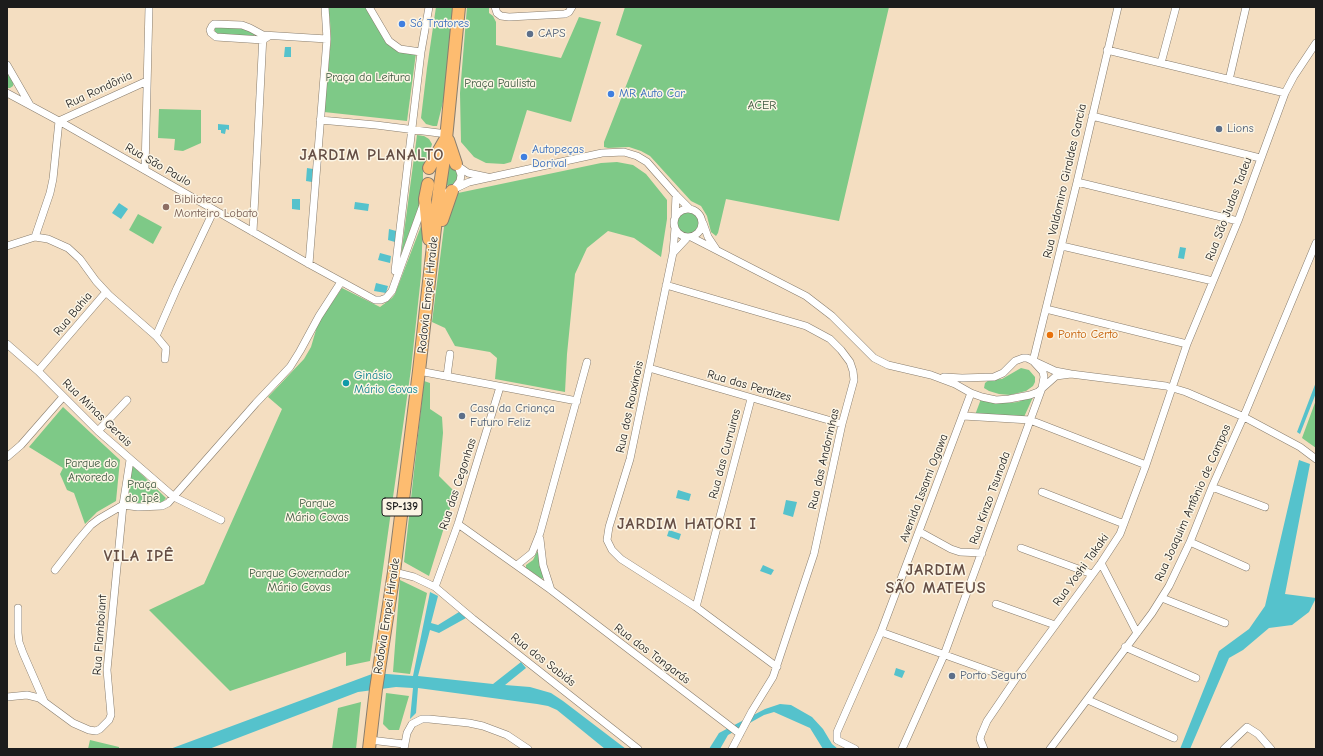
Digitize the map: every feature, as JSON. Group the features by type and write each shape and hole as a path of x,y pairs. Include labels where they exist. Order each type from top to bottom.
{"main road":[{"name":"Rodovia Empei Hiraide","path":"370,745 376,685 394,572 419,371 439,192 447,135 459,7"},
{"path":"447,135 457,165"},
{"path":"429,168 447,135"},
{"path":"428,184 425,199 431,264"},
{"path":"431,264 443,214 453,190"}],"street":[{"path":"145,170 149,7"},
{"path":"309,264 327,39 325,7"},
{"path":"369,7 389,41 400,49 421,52"},
{"path":"394,283 421,52 429,7"},
{"path":"494,7 497,13 505,17 565,14 570,10"},
{"name":"Rua Valdomiro Giraldes Garcia","path":"1033,361 1062,246 1118,7"},
{"path":"1161,63 1176,7"},
{"path":"1229,80 1246,7"},
{"path":"265,37 242,25 214,24 210,30 211,34 216,37 327,39"},
{"path":"253,232 265,37"},
{"name":"Rua São Judas Tadeu","path":"1173,387 1187,344 1238,221 1285,93 1294,76 1316,43"},
{"path":"1107,50 1285,93"},
{"path":"7,65 30,105"},
{"path":"7,92 13,90 16,81"},
{"name":"Rua Rondônia","path":"35,237 51,186 59,121 147,81"},
{"name":"Rua São Paulo","path":"7,92 371,298 381,300 386,298 389,296 394,283"},
{"path":"1092,116 1260,158"},
{"path":"320,120 376,125 447,135"},
{"path":"493,178 474,175 444,159 434,161 429,168 427,176 428,184 432,188 439,192 445,192 453,190 469,182 493,178 602,153 624,152 647,162 690,209 698,212 702,219 708,238 718,250"},
{"path":"453,190 460,178 457,165"},
{"path":"1077,182 1238,221"},
{"path":"676,195 675,228 679,234 718,250 806,296 832,316 874,358 892,366 928,375 955,384 971,393 989,399 1003,400 1030,396 1056,376 1071,374"},
{"path":"394,283 425,199"},
{"path":"675,218 681,211 690,209"},
{"path":"156,336 214,210"},
{"path":"673,253 689,238 699,233 702,229 702,219"},
{"name":"Rua dos Rouxinois","path":"675,228 673,253 628,467 608,527 607,540 615,554 621,559 696,607 777,667"},
{"path":"7,246 35,237"},
{"name":"Rua Bahia","path":"35,237 48,239 68,248 80,259 106,292 38,371"},
{"name":"Rua Joaquim Antônio de Campos","path":"1051,749 1162,598 1190,542 1212,487 1244,417 1316,243"},
{"path":"1062,246 1213,281"},
{"path":"55,570 91,525 99,519 123,505 162,506 174,497 256,403 290,367 296,359 319,316 341,282"},
{"name":"Rua das Andorinhas","path":"666,285 806,326 830,340 841,350 850,362 853,371 854,380 842,424 814,554 773,677 732,749"},
{"path":"106,292 156,336 166,348 165,359"},
{"path":"1046,309 1187,344"},
{"name":"Rua Minas Gerais","path":"7,344 38,371 98,431 174,497 221,520"},
{"path":"447,376 450,354"},
{"path":"928,375 955,378 994,377 1003,373 1015,361 1023,358 1055,371 1173,387 1244,417 1295,444 1316,459"},
{"path":"1033,361 1043,372 1044,377 1042,388"},
{"path":"517,565 528,558 532,553 540,533 587,362"},
{"name":"Rua das Perdizes","path":"649,368 751,399 842,424"},
{"path":"419,371 577,401"},
{"name":"Avenida Issami Ogawa","path":"855,749 837,740 837,732 881,632 920,532 971,393 971,385 978,378"},
{"name":"Rua das Cegonhas","path":"435,587 458,524 500,387"},
{"name":"Rua Yoshi Takaki","path":"984,749 980,740 983,728 1015,680 1117,541 1146,465 1173,387"},
{"name":"Rua Kinzo Tsunoda","path":"902,749 944,655 1042,388"},
{"path":"7,458 21,445 63,397"},
{"name":"Rua das Curruiras","path":"696,607 751,399"},
{"path":"98,431 127,400"},
{"path":"963,416 1030,420 1146,465"},
{"name":"Rua Flamboiant","path":"7,697 27,695 34,696 44,701 73,723 89,730 100,729 105,725 111,715 106,670 123,505 130,460"},
{"path":"1212,487 1265,507"},
{"path":"1042,492 1124,524"},
{"name":"Rua dos Tangarás","path":"458,524 551,590 740,734"},
{"path":"920,532 951,549 960,552 982,553"},
{"path":"540,533 543,565 551,590"},
{"path":"1190,542 1246,567"},
{"path":"1021,548 1092,574"},
{"path":"1101,563 1137,633"},
{"name":"Rua dos Sabiás","path":"394,572 414,577 435,587 485,629 638,749"},
{"path":"1162,598 1224,623"},
{"path":"996,604 1055,625"},
{"path":"18,608 19,642 44,701"},
{"path":"881,632 1015,680"},
{"path":"1125,647 1196,678"},
{"path":"1088,700 1174,738"},
{"path":"370,745 404,747 407,733 412,724 429,719 483,726 507,735 528,749"},
{"path":"1224,749 1247,727 1258,734 1271,749"}],"green space":[{"name":"Praça da Leitura","path":"328,7 366,7 383,37 416,53 407,121 324,112 331,39"},
{"path":"436,7 455,7 444,98 437,126 433,126 426,124 421,118"},
{"name":"Praça Paulista","path":"467,7 489,7 489,13 493,16 496,22 496,45 561,58 579,17 601,22 571,122 527,110 511,162 504,164 486,163 474,157 461,142 460,93"},
{"name":"ACER","path":"625,7 889,7 839,221 726,199 716,236 711,232 707,216 701,206 691,201 650,156 629,147 604,147 604,142 642,45 616,35"},
{"path":"239,26 255,34 254,37 219,35 215,33 215,27"},
{"path":"7,68 14,80 13,86 10,88 7,88"},
{"path":"159,109 201,110 201,143 183,151 174,150 175,139 158,138"},
{"path":"417,135 424,136 429,139 432,144 427,163 423,171 423,179 425,184 422,198 401,255"},
{"path":"617,162 633,165 646,174 667,200 667,219 661,257 634,238 608,231 587,248 575,274 567,354 565,392 495,379 497,358 490,352 455,346 445,328 432,322 444,227 449,207 458,193 601,163"},
{"path":"449,165 457,170 458,179 453,185 449,186 446,185"},
{"path":"688,212 696,215 699,223 696,231 688,234 680,231 677,223 680,215"},
{"path":"138,214 162,227 153,244 129,230"},
{"name":"Parque Mário Covas","path":"423,221 421,276 411,369 370,661 346,666 346,652 230,691 149,610 204,584 282,409 268,397 304,359 311,347 318,323 342,288 380,307 392,298 395,294"},
{"path":"1021,368 1029,370 1035,377 1033,386 1026,391 1010,395 999,394 984,388 985,383 989,380 1002,379"},
{"path":"424,381 430,383 430,409 442,417 443,433 439,476 455,492 429,576 404,562"},
{"path":"1034,395 1024,417 975,415 981,399 1008,403 1018,402"},
{"path":"1316,400 1316,448 1302,438"},
{"name":"Parque do Arvoredo","path":"63,407 120,460 116,501 97,512 85,524 74,493 67,490 60,474 63,468 29,447"},
{"name":"Praça do Ipê","path":"132,465 166,498 162,503 159,505 129,502"},
{"path":"537,552 540,553 544,577 542,579 526,568 526,565 533,560"},
{"path":"400,580 427,593 410,674 393,672"},
{"path":"386,693 409,696 399,730 389,730 383,724"},
{"path":"361,702 356,749 332,749 338,708"},
{"path":"90,740 119,747 119,749 88,749"}],"water":[{"path":"285,47 291,47 291,57 284,57"},
{"path":"218,124 229,125 229,130 226,129 225,134 221,133 221,130 218,130"},
{"path":"307,168 313,169 312,182 306,181"},
{"path":"292,199 300,199 300,210 292,209"},
{"path":"355,202 369,204 368,211 354,209"},
{"path":"119,203 128,209 121,219 112,213"},
{"path":"389,229 396,231 395,242 388,240"},
{"path":"1180,247 1186,248 1184,259 1178,258"},
{"path":"380,253 391,256 390,263 378,260"},
{"path":"376,283 388,286 386,293 374,291"},
{"path":"1316,382 1316,393 1300,434 1297,432"},
{"path":"1299,460 1310,464 1285,594 1316,598 1309,612 1292,625 1269,628 1243,650 1229,658 1190,749 1180,749 1219,651 1249,629 1265,606"},
{"path":"678,490 691,494 689,501 676,498"},
{"path":"786,500 797,502 793,517 783,514"},
{"path":"669,530 681,534 679,540 667,536"},
{"path":"763,565 774,570 771,575 760,571"},
{"path":"430,592 438,596 431,623 438,625 459,612 466,618 439,633 430,630 418,676 493,684 521,662 526,668 505,685 530,687 551,693 626,749 605,749 557,710 548,706 537,704 418,688 416,713 410,719 413,688 396,687 358,692 209,749 170,749 372,674 413,676"},
{"path":"896,668 905,671 902,678 894,675"},
{"path":"780,704 791,705 812,717 823,729 832,744 838,749 823,749 810,728 774,712 764,715 728,735 720,749 709,749 719,733 765,709"}],"place":[{"name":"Só Tratores","path":"402,24"},
{"name":"CAPS","path":"530,34"},
{"name":"MR Auto Car","path":"611,94"},
{"name":"Lions","path":"1219,129"},
{"name":"Autopeças Dorival","path":"524,157"},
{"name":"Biblioteca Monteiro Lobato","path":"166,207"},
{"name":"Ponto Certo","path":"1050,335"},
{"name":"Ginásio Mário Covas","path":"346,383"},
{"name":"Casa da Criança Futuro Feliz","path":"462,416"},
{"name":"Porto Seguro","path":"952,676"}],"district":[{"name":"JARDIM PLANALTO","path":"372,155"},
{"name":"JARDIM HATORI I","path":"687,524"},
{"name":"VILA IPÊ","path":"139,556"},
{"name":"JARDIM SÃO MATEUS","path":"936,579"}],"park label":[{"name":"Parque Governador Mário Covas","path":"299,581"}]}
